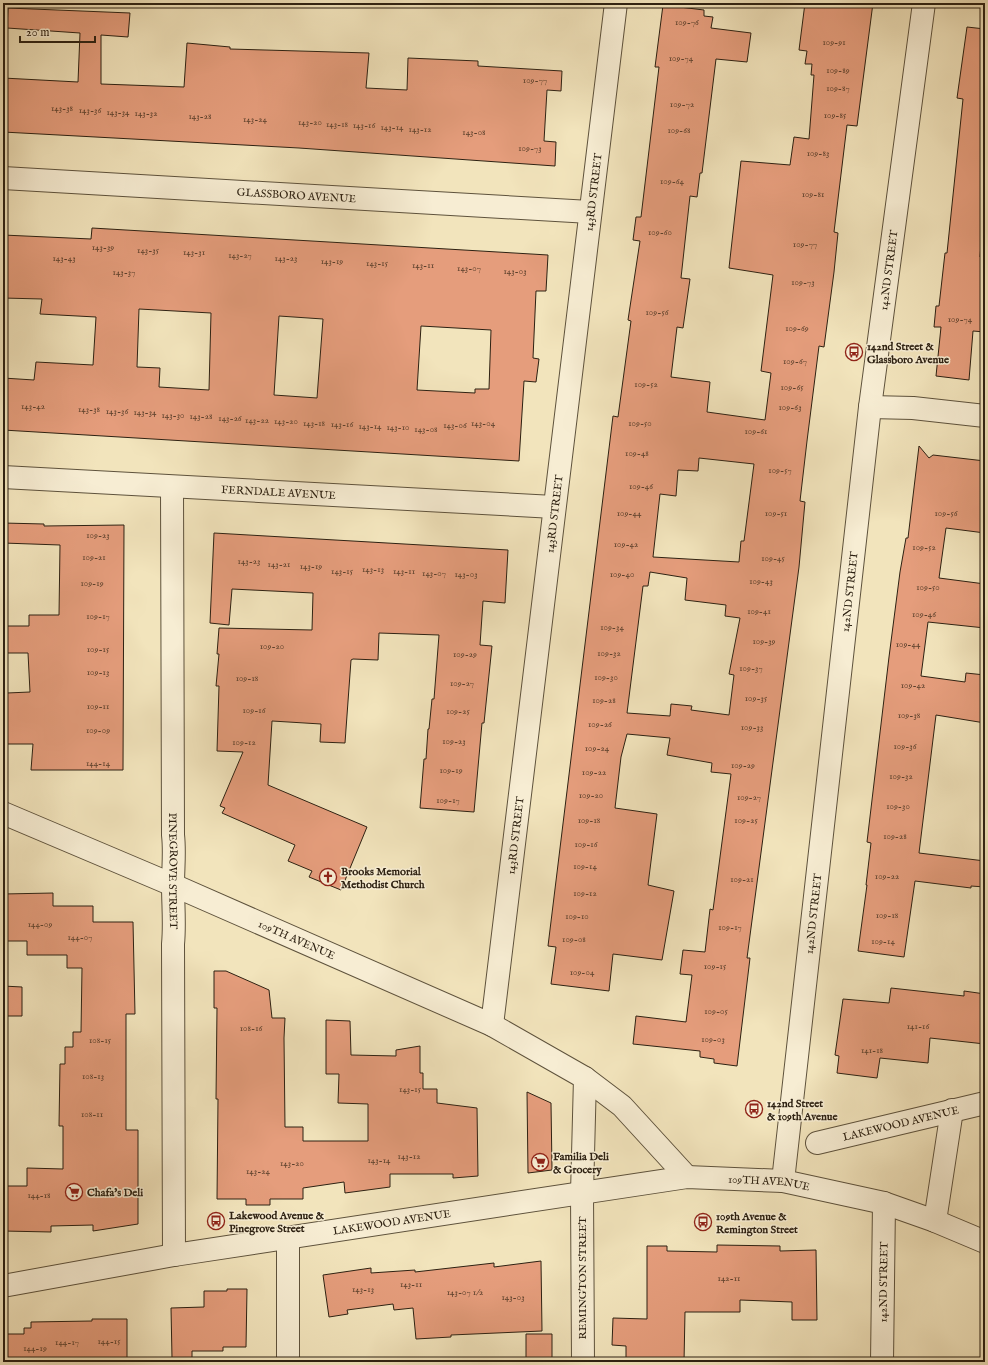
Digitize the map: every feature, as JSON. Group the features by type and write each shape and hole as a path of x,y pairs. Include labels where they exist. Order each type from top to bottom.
{"street":[{"name":"143RD STREET","path":"492,1025 616,3"},
{"name":"142ND STREET","path":"783,1181 870,407 924,3"},
{"name":"GLASSBORO AVENUE","path":"3,178 590,212"},
{"path":"870,407 913,408 985,416"},
{"name":"FERNDALE AVENUE","path":"3,477 554,508"},
{"name":"PINEGROVE STREET","path":"172,487 173,835 175,851 173,885 175,928 173,944 174,1255"},
{"name":"109TH AVENUE","path":"3,813 173,885 492,1025 585,1078 622,1106 687,1177 783,1181 884,1203 935,1221 985,1242"},
{"path":"582,1193 585,1078"},
{"name":"LAKEWOOD AVENUE","path":"817,1143 985,1103"},
{"path":"935,1221 952,1110"},
{"name":"LAKEWOOD AVENUE","path":"3,1286 174,1255 687,1177"},
{"name":"REMINGTON STREET","path":"582,1193 583,1362"},
{"name":"142ND STREET","path":"882,1362 884,1203"},
{"path":"288,1238 288,1362"}],"building":[{"path":"805,3 873,3 857,126 847,125 834,232 838,233 834,272 824,347 819,346 807,441 800,501 805,502 799,567 747,958 750,958 737,1066 714,1063 714,1059 700,1057 700,1051 633,1044 636,1016 686,1022 692,975 680,974 683,950 705,952 710,909 713,910 731,774 711,772 712,763 667,755 670,738 627,734 621,757 615,808 657,814 648,885 674,891 662,960 613,954 609,991 551,984 556,947 548,946 613,416 618,417 631,321 628,320 640,241 633,240 636,217 641,217 659,67 655,67 663,5 704,10 704,16 713,17 711,28 751,33 747,62 716,59 702,173 700,173 697,197 690,196 681,278 690,279 683,328 677,327 671,377 710,382 707,412 765,420 771,373 761,371 773,275 729,268 741,161 790,165 794,137 809,139 814,75 811,75 812,64 805,64 807,51 799,50","holes":["699,458 754,464 744,541 741,541 739,562 653,557 660,494 676,496 678,470 698,471","650,572 687,578 685,600 726,605 725,616 740,618 729,674 734,675 729,715 691,710 692,706 671,704 670,716 627,713 643,586 648,586"]},
{"path":"8,8 130,13 128,37 101,35 101,84 184,87 187,43 230,47 230,49 369,53 366,88 407,90 408,58 478,61 478,66 562,71 561,91 547,90 544,141 556,142 555,166 299,148 3,132 3,78 78,82 80,33 7,28"},
{"path":"967,27 985,29 985,193 980,257 985,258 985,332 973,331 969,380 936,376 941,327 934,327 936,306 939,306 945,253 947,253 963,99 957,98"},
{"path":"92,228 548,255 546,291 536,291 533,358 539,359 536,382 524,381 519,461 3,430 3,378 34,380 36,362 93,365 96,317 40,314 42,299 3,298 3,235 91,239","holes":["139,309 211,313 209,390 159,387 160,368 137,367","279,316 323,319 317,398 274,395","421,326 491,330 489,389 475,389 475,393 417,390"]},
{"path":"919,446 929,458 933,455 985,461 985,533 946,528 939,578 985,584 985,628 928,622 921,676 965,682 966,673 985,675 985,723 936,715 919,853 985,861 985,887 971,886 971,888 915,881 904,957 858,951 871,843 867,842 889,657 900,572 906,538 908,538"},
{"path":"3,523 44,524 44,526 124,525 123,770 31,770 33,744 7,744 7,693 30,692 28,653 3,653 3,626 29,626 29,615 59,615 60,545 3,543"},
{"path":"214,533 508,550 505,603 483,601 480,645 492,646 484,723 482,723 474,812 420,808 424,759 426,759 432,699 434,699 439,635 379,633 378,660 351,660 345,743 320,742 321,724 272,721 268,785 367,827 341,890 309,877 312,871 288,861 295,845 222,813 225,808 220,806 243,752 217,751 219,686 216,686 219,654 217,654 219,628 312,630 313,593 232,589 229,625 210,623"},
{"path":"53,893 53,906 93,906 93,922 133,922 135,1014 126,1014 126,1130 138,1130 138,1224 93,1231 93,1225 51,1226 51,1232 3,1231 3,1186 27,1186 27,1168 63,1169 63,1126 59,1126 60,1064 65,1064 65,1047 73,1047 73,1032 81,1032 82,968 67,968 67,955 27,955 27,941 3,941 3,894"},
{"path":"214,971 226,971 269,990 272,1018 285,1018 285,1127 303,1127 303,1141 368,1141 368,1104 338,1103 339,1074 326,1074 326,1020 350,1021 351,1055 396,1056 396,1050 420,1046 420,1073 423,1073 423,1089 437,1089 437,1103 477,1108 478,1176 453,1178 453,1174 390,1174 390,1187 345,1193 344,1182 303,1188 303,1199 270,1199 270,1205 246,1205 246,1199 217,1199 217,1008 214,1008"},
{"path":"3,986 22,987 22,1016 3,1016"},
{"path":"891,988 964,996 964,991 985,994 985,1044 930,1038 928,1063 880,1058 877,1078 837,1073 839,1056 835,1055 843,999 889,1003"},
{"path":"527,1092 551,1103 552,1170 528,1173"},
{"path":"717,1245 780,1246 780,1251 816,1250 817,1320 792,1320 792,1302 740,1300 740,1312 685,1312 684,1362 626,1362 626,1346 612,1345 613,1318 647,1319 647,1246 667,1246 667,1251 717,1252"},
{"path":"541,1261 542,1331 451,1335 451,1337 416,1339 413,1308 394,1310 393,1304 347,1310 348,1314 329,1317 323,1275 371,1268 371,1273 415,1270 415,1272 494,1263 494,1267"},
{"path":"227,1289 247,1289 246,1347 223,1347 223,1351 192,1351 192,1358 172,1358 171,1308 204,1307 204,1291 227,1291"},
{"path":"92,1319 127,1319 127,1362 3,1362 3,1334 24,1334 24,1328 31,1328 31,1322 92,1321"},
{"path":"526,1334 552,1334 552,1362 526,1362"}],"place":[{"name":"142nd Street & Glassboro Avenue","path":"854,352"},
{"name":"Brooks Memorial Methodist Church","path":"328,877"},
{"name":"142nd Street & 109th Avenue","path":"754,1109"},
{"name":"Familia Deli & Grocery","path":"540,1162"},
{"name":"Chafa's Deli","path":"74,1192"},
{"name":"Lakewood Avenue & Pinegrove Street","path":"216,1221"},
{"name":"109th Avenue & Remington Street","path":"703,1222"}]}
